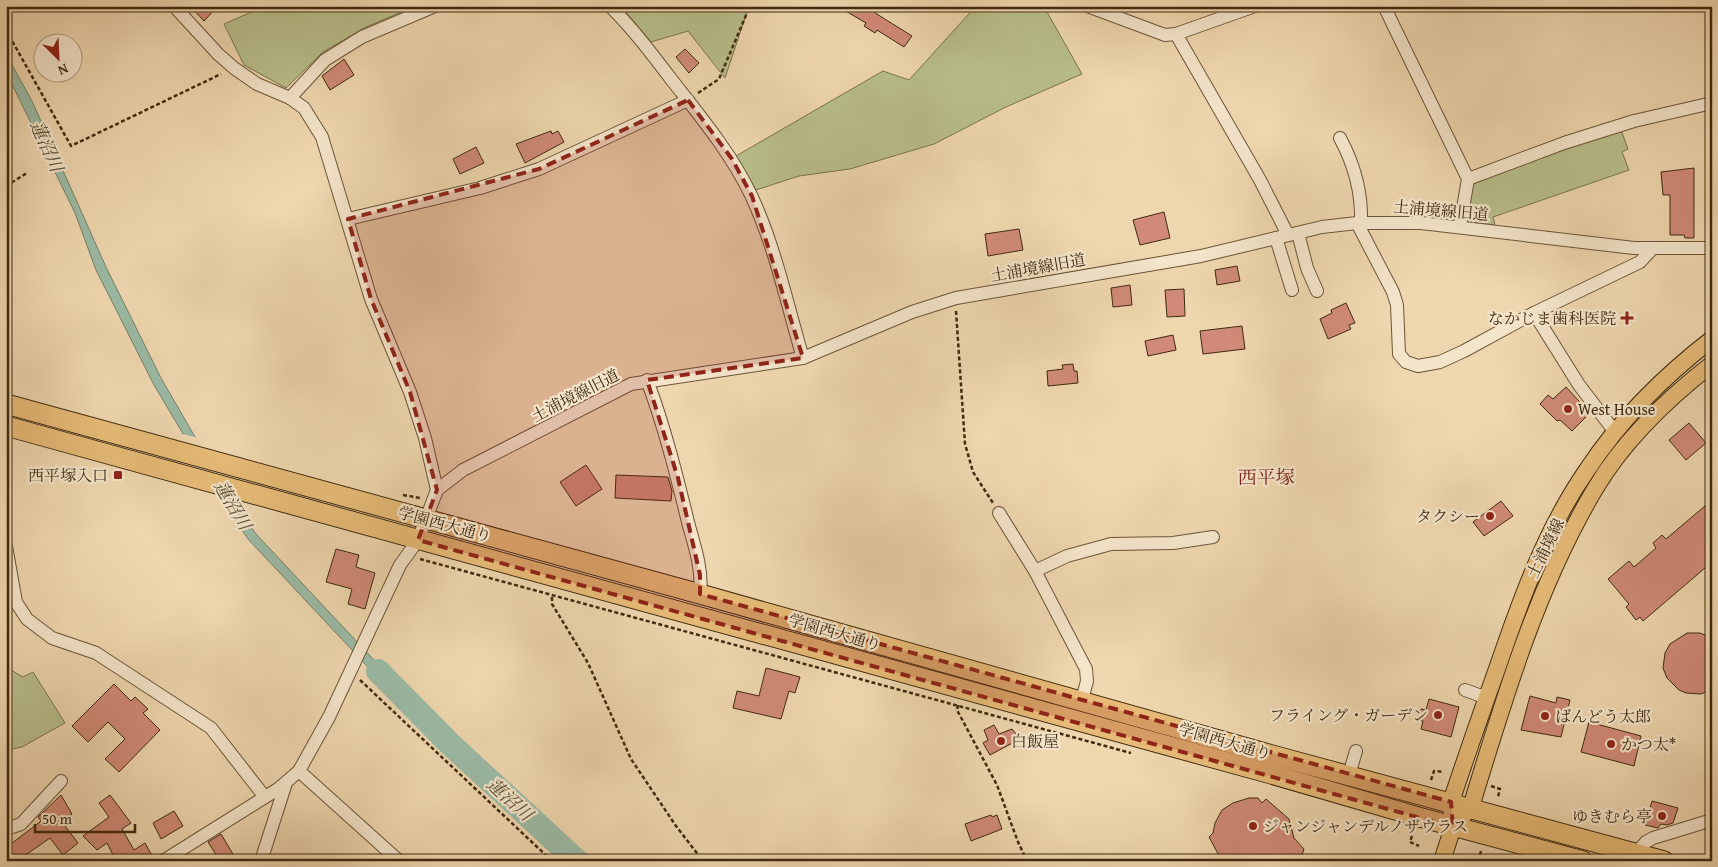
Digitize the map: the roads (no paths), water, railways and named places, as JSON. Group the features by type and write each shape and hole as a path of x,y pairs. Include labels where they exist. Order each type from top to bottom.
{"highway":[{"name":"学園西大通り","path":"6,404 1664,861"},
{"name":"学園西大通り","path":"6,426 252,493 417,550 556,578 960,698 1583,861"}],"main road":[{"name":"土浦境線","path":"1451,802 1525,589 1568,500 1615,432 1680,363 1712,339"},
{"name":"土浦境線","path":"1471,807 1506,694 1542,598 1566,544 1596,488 1625,448 1660,409 1712,364"},
{"path":"1442,861 1453,827 1451,802"},
{"path":"1453,827 1471,807"}],"street":[{"path":"162,861 286,783 299,771 329,717 400,566 417,550 437,490 425,438 410,392 371,299 322,137 304,108 290,98 257,84 234,68 218,54 174,6"},
{"path":"290,98 325,60 362,37 435,6"},
{"path":"610,6 626,22 732,159 752,196 771,250 803,358"},
{"path":"1087,6 1165,35 1176,34 1254,6"},
{"path":"1384,6 1468,179 1460,226"},
{"path":"1176,34 1260,180 1287,235 1307,268 1317,291"},
{"path":"348,219 480,188 539,169 688,100"},
{"path":"1468,179 1564,143 1634,120 1712,103"},
{"path":"1340,138 1352,160 1360,197 1359,222 1393,292 1397,305 1399,354 1406,362 1418,366 1440,362 1464,351 1534,313 1640,262 1652,249"},
{"name":"土浦境線旧道","path":"437,490 463,470 616,390 647,380 786,363 803,358 912,312 956,298 1201,256 1287,235 1359,222 1400,222 1460,226 1550,239 1652,249 1712,248"},
{"path":"1287,235 1292,290"},
{"path":"1534,313 1579,385 1615,432"},
{"path":"647,380 659,410 680,488 702,583 700,594"},
{"path":"999,513 1035,571 1086,669 1087,680 1082,700"},
{"path":"1035,571 1067,556 1111,544 1173,543 1213,537"},
{"path":"6,546 16,602 27,619 52,638 96,653 211,728 232,758 264,796"},
{"path":"1465,690 1487,698"},
{"path":"1349,775 1356,751"},
{"path":"299,771 399,861"},
{"path":"6,829 21,824 61,780"},
{"path":"261,861 286,783"},
{"path":"1636,853 1646,842 1653,838 1712,820"}],"water":[{"path":"6,54 32,101 106,267 161,378 236,508 257,535 403,691 396,697 248,539 226,506 154,385 96,270 75,213 6,72"}],"waterway":[{"name":"蓮沼川","path":"378,671 450,744 577,861"}],"place":[{"name":"なかじま歯科医院","path":"1627,318"},
{"name":"West House","path":"1568,409"},
{"name":"西平塚入口","path":"118,475"},
{"name":"タクシー","path":"1490,516"},
{"name":"フライング・ガーデン","path":"1438,715"},
{"name":"ばんどう太郎","path":"1545,716"},
{"name":"白飯屋","path":"1001,741"},
{"name":"かつ太*","path":"1611,744"},
{"name":"ゆきむら亭","path":"1662,816"},
{"name":"ジャンジャンデルノザウラス","path":"1253,826"}],"district":[{"name":"西平塚","path":"1266,477"}]}
